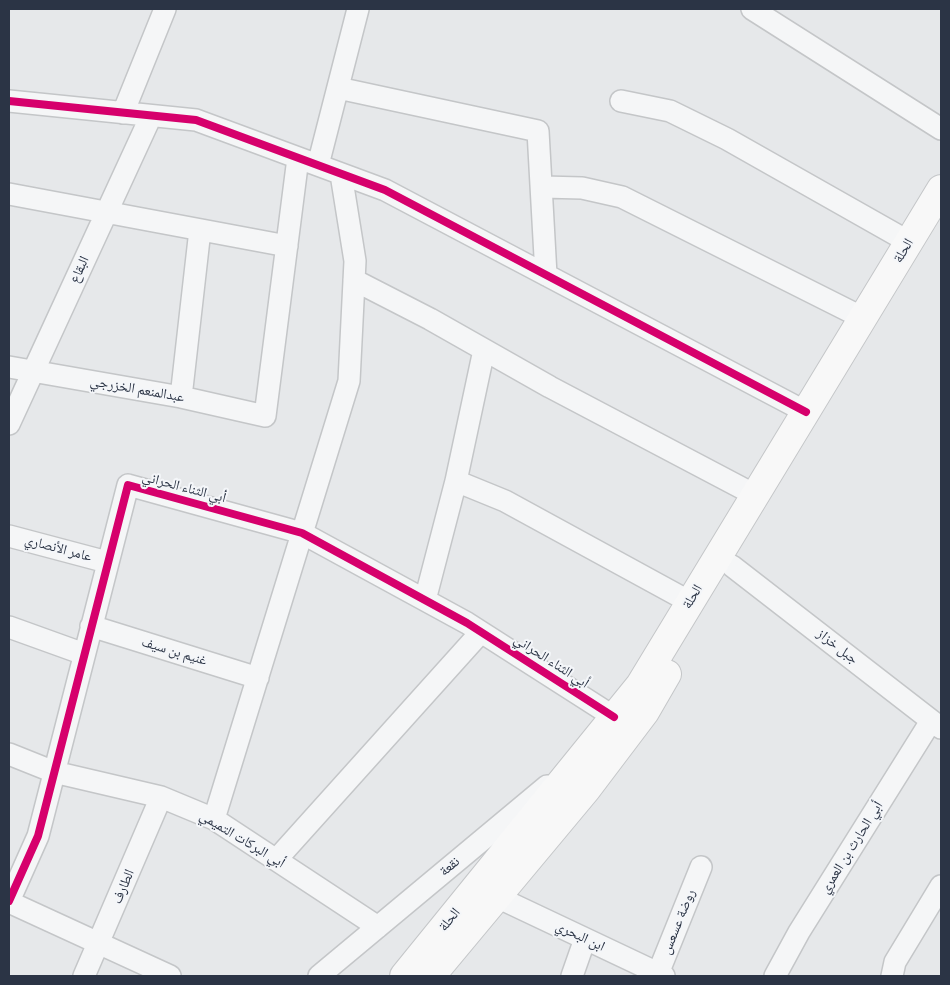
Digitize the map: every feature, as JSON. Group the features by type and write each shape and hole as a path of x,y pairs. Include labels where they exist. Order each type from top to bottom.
{"main road":[{"name":"الحلة","path":"404,976 640,685 941,189"},
{"name":"الحلة","path":"431,976 586,790 645,712 941,217"}],"street":[{"path":"123,113 165,9"},
{"path":"318,165 358,9"},
{"path":"752,9 941,129"},
{"path":"338,88 537,130 540,136 546,275"},
{"path":"9,101 196,120 385,190 806,412"},
{"path":"622,101 670,111 727,139 909,242"},
{"name":"البقاع","path":"9,424 151,116"},
{"path":"9,194 287,246 298,158"},
{"path":"214,819 349,381 355,262 341,174"},
{"path":"543,187 582,188 622,197 863,318"},
{"path":"181,397 200,230"},
{"name":"عبدالمنعم الخزرجي","path":"9,367 181,397 265,416 287,246"},
{"path":"354,280 550,387 755,495"},
{"path":"425,600 456,481 484,350"},
{"path":"456,481 505,501 690,602"},
{"name":"أبي الثناء الحراني","path":"9,901 38,836 128,485 302,533 481,632 614,717"},
{"name":"عامر الأنصاري","path":"9,536 107,562"},
{"name":"جبل خزاز","path":"732,566 936,725"},
{"name":"غنيم بن سيف","path":"91,626 258,678"},
{"path":"9,627 84,654"},
{"path":"276,860 481,632"},
{"name":"أبي الحارث بن العمري","path":"775,976 799,932 936,725"},
{"name":"أبي البركات التميمي","path":"9,754 54,772 161,797 214,819 378,927"},
{"name":"نقعة","path":"319,976 582,757"},
{"name":"الطارف","path":"84,976 100,944 161,797"},
{"name":"روضة عسعس","path":"659,975 701,867"},
{"path":"892,976 895,962 941,886"},
{"name":"ابن البحري","path":"497,897 659,975"},
{"path":"9,901 170,976"},
{"path":"572,976 585,939"}],"cycle path":[{"path":"9,101 196,120 385,190 806,412"},
{"path":"9,901 38,836 128,485 302,533 467,623 614,717"}]}
